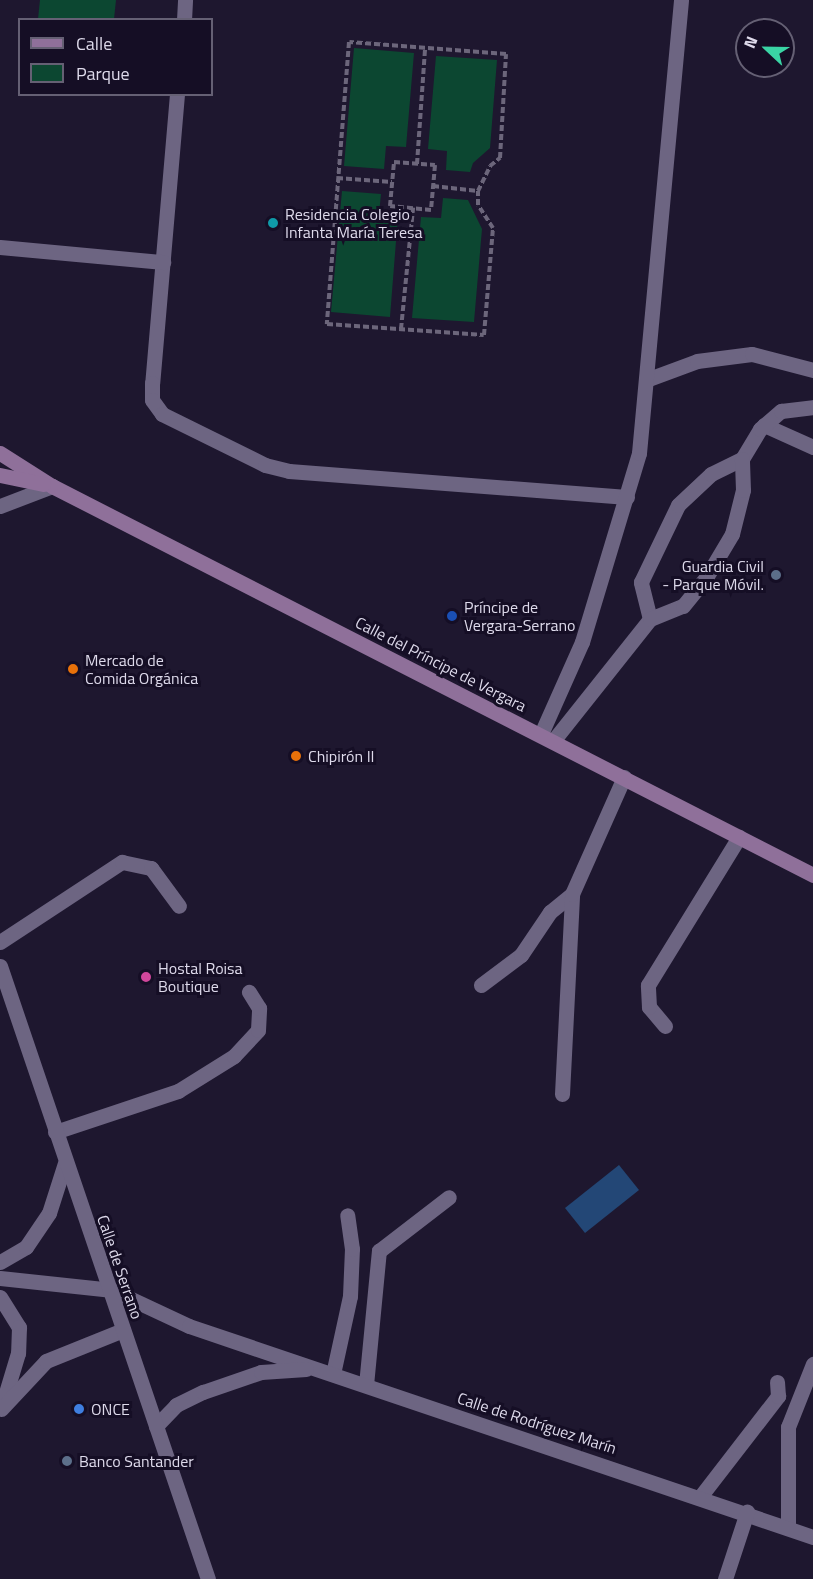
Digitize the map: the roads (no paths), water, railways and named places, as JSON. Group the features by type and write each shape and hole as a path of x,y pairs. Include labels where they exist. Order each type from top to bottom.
{"main road":[{"name":"Calle del Príncipe de Vergara","path":"0,453 52,486 813,875"},
{"name":"Calle del Príncipe de Vergara","path":"0,476 52,486"}],"street":[{"path":"184,18 185,0"},
{"path":"547,738 582,642 639,453 681,0"},
{"path":"177,96 152,383 152,400 162,414 265,465 289,471 627,497"},
{"path":"0,247 163,262"},
{"path":"646,380 697,361 752,354 813,370"},
{"path":"650,619 641,582 678,505 711,474 742,459 764,425 781,411 813,406"},
{"path":"764,425 813,447"},
{"path":"547,738 650,619 683,606 707,576 727,543 743,490 742,459"},
{"path":"0,506 52,486"},
{"path":"562,1094 572,894 624,777"},
{"path":"665,1026 650,1007 648,985 739,837"},
{"path":"0,942 122,862 151,868 179,906"},
{"path":"482,986 521,955 550,912 572,894"},
{"name":"Calle de Serrano","path":"0,966 65,1162 112,1290 123,1330 208,1579"},
{"path":"55,1132 178,1091 234,1056 258,1030 259,1008 249,992"},
{"path":"0,1262 26,1247 49,1213 65,1162"},
{"path":"366,1385 380,1251 449,1197"},
{"path":"333,1374 350,1296 352,1250 347,1215"},
{"name":"Calle de Rodríguez Marín","path":"0,1278 112,1290 189,1326 747,1512 813,1537"},
{"path":"0,1297 19,1327 18,1353 0,1410"},
{"path":"0,1410 45,1361 123,1330"},
{"path":"788,1528 788,1427 813,1364"},
{"name":"Calle de Rodríguez Marín","path":"156,1426 176,1405 203,1392 261,1372 315,1368"},
{"path":"700,1497 778,1396 777,1382"},
{"path":"725,1579 747,1512"}],"water":[{"path":"619,1165 639,1190 585,1233 565,1208"}],"place":[{"name":"Residencia Colegio Infanta María Teresa","path":"273,223"},
{"name":"Guardia Civil - Parque Móvil.","path":"776,575"},
{"name":"Príncipe de Vergara-Serrano","path":"452,616"},
{"name":"Mercado de Comida Orgánica","path":"73,669"},
{"name":"Chipirón II","path":"296,756"},
{"name":"Hostal Roisa Boutique","path":"146,977"},
{"name":"ONCE","path":"79,1409"},
{"name":"Banco Santander","path":"67,1461"}]}
